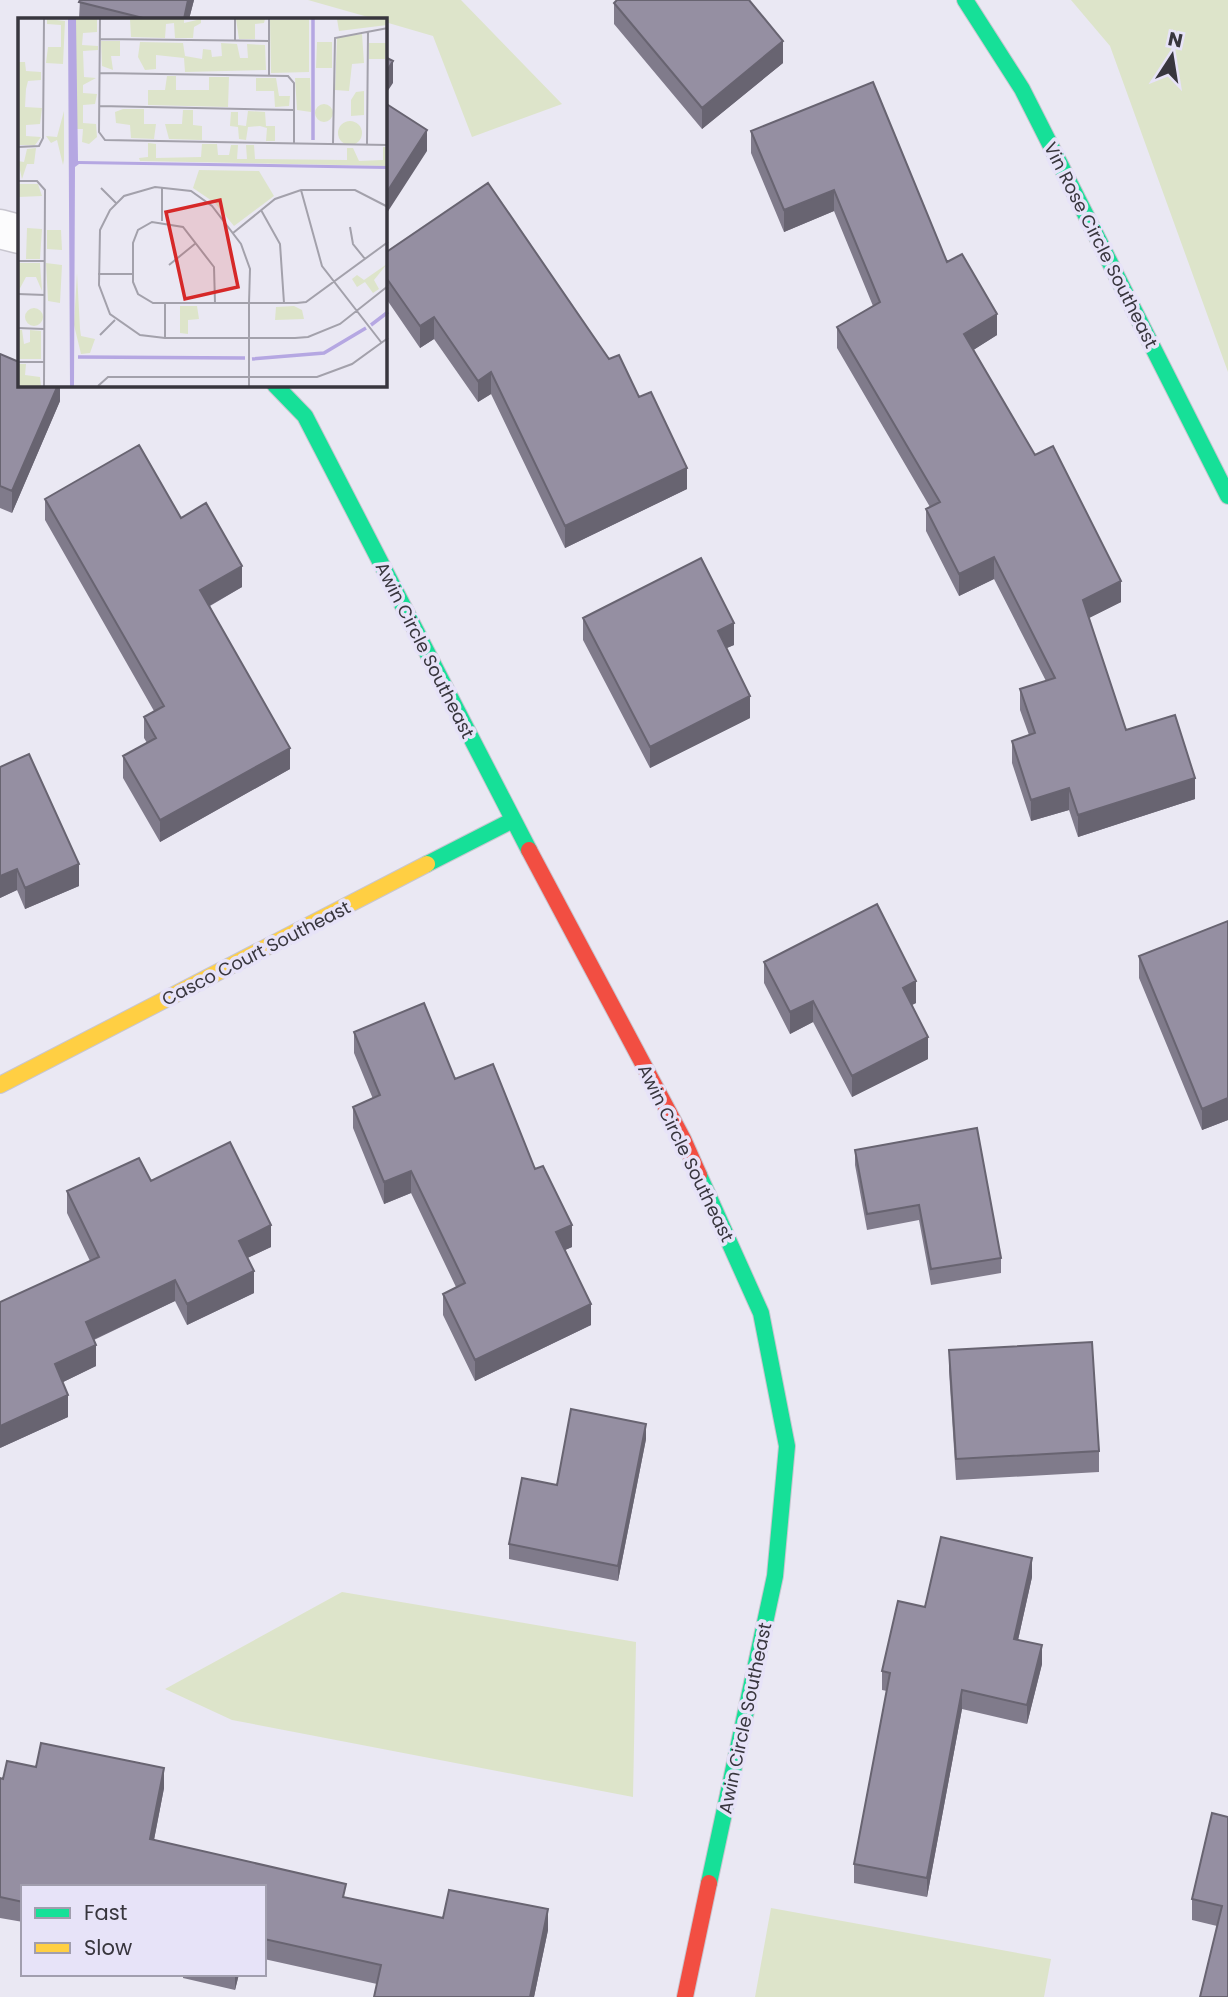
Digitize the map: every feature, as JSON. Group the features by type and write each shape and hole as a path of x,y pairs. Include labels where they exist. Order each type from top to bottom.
{"street":[{"name":"Vin Rose Circle Southeast","path":"965,0 1022,89 1228,496"},
{"path":"0,229 18,234"},
{"name":"Awin Circle Southeast","path":"277,387 305,416 513,820 683,1139 761,1313 787,1446 775,1576 685,1997"},
{"name":"Casco Court Southeast","path":"0,1085 513,820"}],"green space":[{"path":"308,0 461,0 562,104 472,137 433,36 387,23 387,18 371,18"},
{"path":"1071,0 1228,0 1228,372 1110,46"},
{"path":"342,1592 636,1642 633,1797 232,1720 165,1689"},
{"path":"771,1908 1051,1959 1044,1997 755,1997"}],"building":[{"path":"188,0 184,18 143,18 79,2"},
{"path":"617,0 749,0 783,41 702,108 614,3"},
{"path":"387,58 393,61 387,71"},
{"path":"873,82 947,262 962,254 997,314 964,334 1035,455 1053,446 1121,581 1083,600 1126,730 1175,715 1195,778 1078,815 1069,788 1031,800 1012,741 1035,733 1020,689 1055,678 994,557 959,574 926,509 940,502 837,327 880,302 834,190 784,210 751,131"},
{"path":"387,104 427,130 387,192"},
{"path":"488,183 609,359 619,355 639,397 651,392 687,468 565,526 491,372 478,381 434,317 420,326 387,279 387,252"},
{"path":"0,354 18,362 18,387 57,387 12,491 0,486"},
{"path":"139,445 181,518 206,503 242,566 200,590 290,748 160,820 123,756 156,738 144,717 164,706 45,499"},
{"path":"701,558 734,623 718,631 750,696 650,747 583,618"},
{"path":"29,754 79,864 25,888 17,869 0,876 0,767"},
{"path":"877,904 916,981 903,988 928,1037 852,1076 813,1001 790,1012 764,962"},
{"path":"1228,921 1228,1098 1202,1109 1139,956"},
{"path":"424,1003 455,1079 493,1064 535,1169 543,1166 572,1225 556,1232 591,1304 475,1360 443,1294 465,1283 411,1171 384,1182 353,1107 380,1095 354,1032"},
{"path":"977,1128 1001,1258 931,1269 919,1205 867,1214 855,1150"},
{"path":"230,1142 271,1225 239,1241 254,1271 187,1304 175,1280 86,1322 96,1345 55,1364 68,1395 0,1426 0,1302 99,1257 67,1191 139,1158 151,1181"},
{"path":"1092,1342 1099,1451 956,1459 949,1350"},
{"path":"571,1409 646,1424 618,1566 509,1544 522,1478 557,1485"},
{"path":"941,1537 1032,1558 1014,1639 1042,1645 1027,1705 962,1690 927,1878 854,1864 890,1673 882,1671 898,1601 925,1607"},
{"path":"41,1743 164,1768 150,1839 346,1884 343,1897 443,1918 449,1890 548,1909 530,1997 374,1997 381,1965 266,1939 266,1885 21,1885 21,1902 0,1897 0,1778 3,1779 7,1761 36,1767"},
{"path":"1212,1813 1228,1817 1228,1997 1200,1997 1222,1906 1192,1899"}],"traffic: fast":[{"path":"965,0 1022,89 1228,496"},
{"path":"277,387 305,416 529,850"},
{"path":"427,864 513,820"},
{"path":"699,1175 761,1313 787,1446 775,1576 709,1883"}],"traffic: slow":[{"path":"0,1085 427,864"}],"traffic: jam":[{"path":"529,850 683,1139 699,1175"},
{"path":"685,1997 709,1883"}]}
